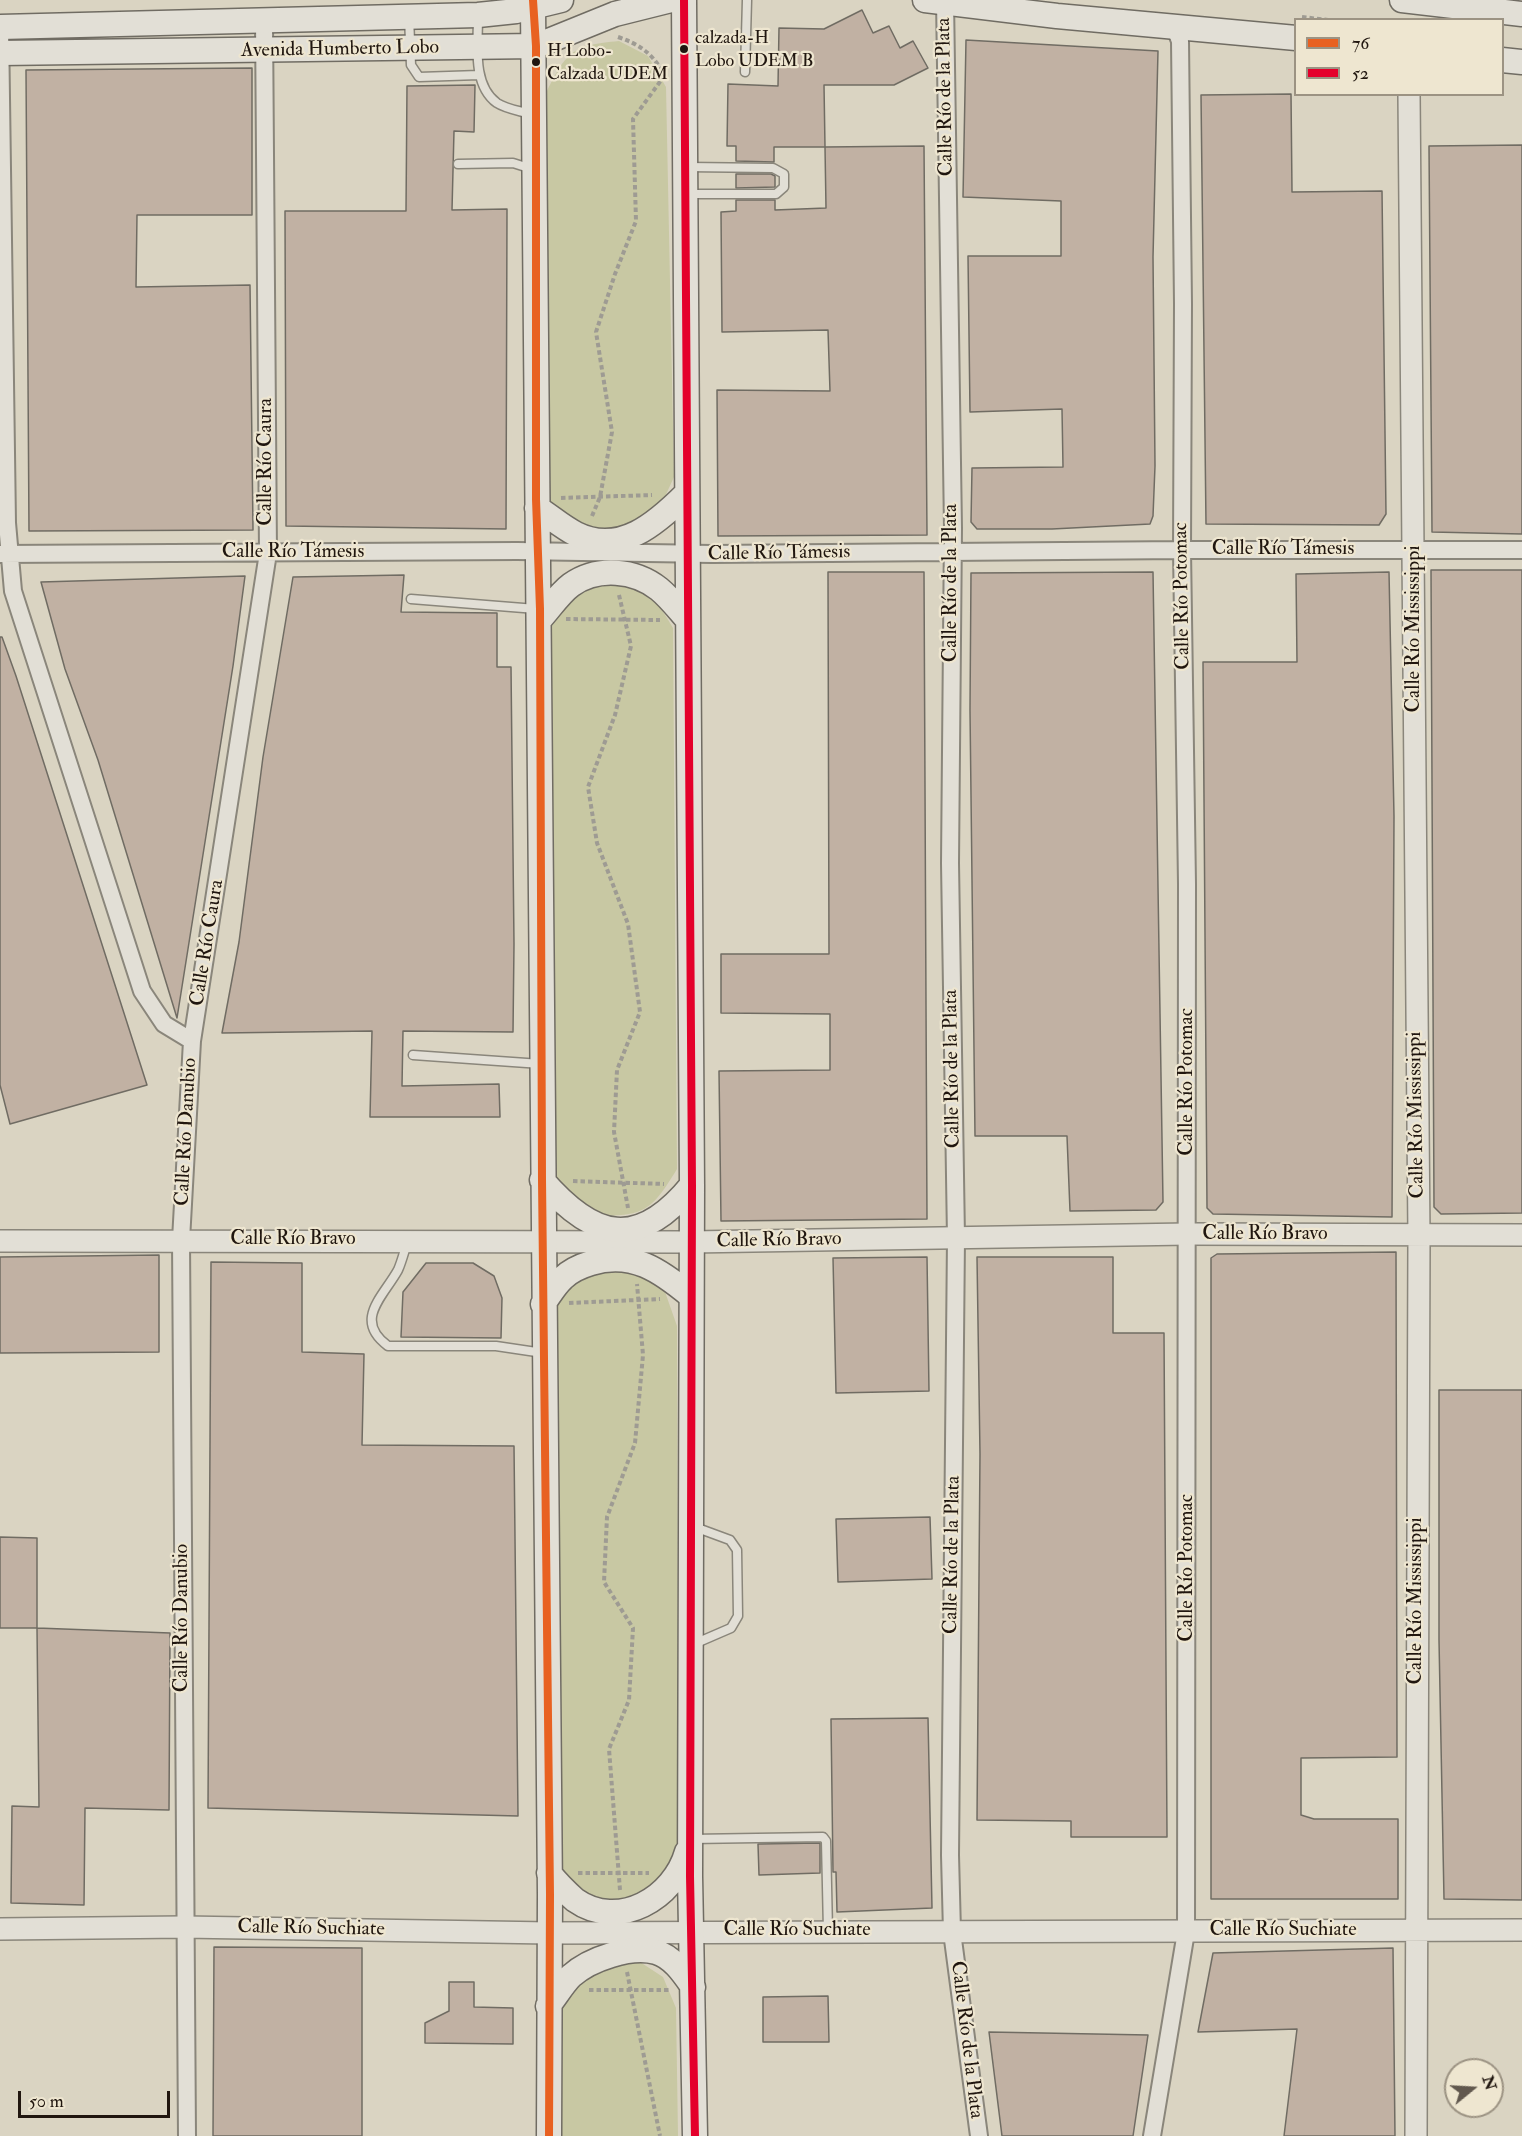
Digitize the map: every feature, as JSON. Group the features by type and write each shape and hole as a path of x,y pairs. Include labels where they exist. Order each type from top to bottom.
{"main road":[{"path":"0,27 478,15 561,0"},
{"name":"Avenida Humberto Lobo","path":"0,53 536,46 615,14 671,0"},
{"path":"683,1988 693,1931 690,1645 692,1185 684,0"},
{"path":"1402,0 1483,15 1522,14"},
{"path":"938,1 1294,38"},
{"path":"533,4 536,46 536,504 540,614 542,1241 558,1873 549,1933 549,2136"},
{"path":"1504,60 1522,62"},
{"path":"536,504 576,534 592,540 614,540 633,536 650,527 686,494"},
{"path":"540,614 570,585 604,572 632,575 646,581 660,590 688,620"},
{"path":"542,1180 563,1204 590,1222 607,1229 630,1230 649,1224 676,1204 692,1185"},
{"path":"543,1305 562,1278 581,1266 600,1260 634,1259 657,1270 691,1297"},
{"path":"558,1873 577,1901 599,1910 622,1912 648,1904 670,1888 684,1864 691,1839"},
{"path":"548,2006 571,1976 598,1960 625,1953 657,1952 676,1964 683,1988 695,2136"}],"street":[{"name":"Calle Río de la Plata","path":"938,1 953,552 950,864 956,1238 950,1843 952,1932 979,2136"},
{"name":"Calle Río Caura","path":"192,1041 268,553 264,21"},
{"name":"Calle Río Potomac","path":"1152,2136 1186,1932 1187,884 1182,550 1183,304 1180,41 1174,26"},
{"name":"Calle Río Danubio","path":"0,27 4,554 24,632 142,991 164,1024 192,1041 181,1240 184,1927 188,2136"},
{"name":"Calle Río Mississippi","path":"1409,96 1415,550 1415,1020 1419,1236 1416,2136"},
{"name":"Calle Río Támesis","path":"4,554 1522,550"},
{"name":"Calle Río Bravo","path":"0,1241 691,1242 1188,1234 1522,1235"},
{"name":"Calle Río Suchiate","path":"0,1929 184,1927 549,1933 1522,1930"}],"lane":[{"path":"745,72 747,0"},
{"path":"478,15 479,75 494,101 536,116"},
{"path":"409,17 411,65 419,76 479,75"},
{"path":"459,164 513,163 535,170"},
{"path":"686,167 773,168 784,174 784,188 776,194 687,194"},
{"path":"411,599 540,614"},
{"path":"413,1055 541,1064"},
{"path":"408,1241 398,1269 373,1308 372,1329 378,1339 388,1346 496,1346 544,1353"},
{"path":"690,1525 729,1540 737,1550 738,1616 731,1628 690,1645"},
{"path":"691,1839 823,1837 826,1841 828,1931"}],"path":[{"path":"592,540 591,517 600,497 612,432 596,332 636,220 633,119 664,74 655,58 641,46 608,36"},
{"path":"536,504 600,497 686,494"},
{"path":"604,572 621,598 623,620 631,646 615,715 588,787 597,843 628,924 640,1012 616,1070 614,1132 624,1182 630,1230"},
{"path":"540,614 623,620 688,620"},
{"path":"542,1180 692,1185"},
{"path":"622,1912 609,1749 629,1700 633,1628 604,1582 607,1517 635,1443 643,1355 634,1259"},
{"path":"543,1305 691,1297"},
{"path":"558,1873 651,1873"},
{"path":"625,1953 660,2136"},
{"path":"585,1990 683,1988"}],"green space":[{"path":"619,41 648,56 666,87 674,477 657,514 623,534 578,530 550,510 544,471 547,91 560,67 573,52 591,45"},
{"path":"598,583 626,585 644,591 658,605 673,628 677,1169 660,1194 644,1209 611,1216 594,1216 549,1173 547,633 567,600"},
{"path":"605,1263 636,1265 664,1289 677,1326 678,1860 656,1896 624,1909 564,1885 553,1849 552,1309 571,1281"},
{"path":"640,1962 663,1977 676,2008 678,2136 557,2136 555,2008 576,1979 604,1965"}],"building":[{"path":"862,10 873,33 889,26 900,48 913,41 928,68 894,85 824,85 825,147 774,147 774,162 736,161 736,146 727,146 728,84 778,86 779,28 824,29"},
{"path":"966,40 1158,51 1153,257 1155,466 1153,516 1150,524 1052,529 977,529 971,522 972,468 1063,467 1062,409 970,412 968,256 1061,256 1061,201 963,197"},
{"path":"252,68 252,215 137,215 136,287 250,285 253,530 29,531 26,70"},
{"path":"475,85 474,132 454,131 452,210 507,209 506,529 286,526 285,211 406,211 407,86"},
{"path":"1291,94 1292,192 1382,191 1386,514 1379,525 1206,524 1201,95"},
{"path":"1522,145 1522,534 1432,532 1429,146"},
{"path":"924,146 927,535 718,536 717,390 830,391 828,330 722,332 721,212 736,211 736,200 775,200 775,210 826,208 825,147"},
{"path":"736,174 771,174 775,176 775,187 736,188"},
{"path":"1431,570 1522,570 1522,1213 1441,1214 1434,1207"},
{"path":"828,572 924,572 927,1219 721,1221 719,1071 830,1070 830,1014 721,1013 721,954 829,954"},
{"path":"1153,572 1163,1202 1156,1210 1070,1211 1067,1136 975,1136 970,710 971,573"},
{"path":"1389,572 1394,816 1392,1217 1213,1214 1207,1208 1203,662 1297,662 1296,574"},
{"path":"404,575 401,612 497,613 497,667 511,667 514,944 513,1032 403,1031 402,1086 499,1084 500,1117 370,1117 372,1031 222,1033 239,942 263,757 293,577"},
{"path":"245,576 233,666 177,1018 98,760 65,669 41,582"},
{"path":"0,637 2,637 16,676 147,1085 10,1124 0,1085"},
{"path":"1396,1252 1397,1757 1301,1758 1301,1815 1314,1819 1398,1819 1398,1899 1211,1899 1211,1258 1217,1254"},
{"path":"159,1255 159,1352 0,1353 0,1257"},
{"path":"927,1257 929,1391 836,1393 833,1258"},
{"path":"977,1257 1113,1257 1113,1333 1164,1333 1167,1837 1071,1837 1071,1821 977,1820 980,1454"},
{"path":"211,1262 302,1263 302,1352 364,1354 362,1445 514,1446 518,1816 208,1808"},
{"path":"426,1263 473,1263 494,1276 502,1298 501,1338 401,1337 403,1292"},
{"path":"1439,1390 1522,1390 1522,1900 1444,1899 1439,1640"},
{"path":"930,1517 932,1579 838,1582 836,1519"},
{"path":"0,1537 37,1538 37,1628 0,1628"},
{"path":"37,1628 170,1633 169,1810 85,1808 84,1905 11,1903 12,1806 39,1807"},
{"path":"928,1718 932,1908 837,1912 836,1872 833,1872 831,1719"},
{"path":"820,1843 820,1873 759,1875 758,1844"},
{"path":"214,1947 362,1948 362,2136 213,2136"},
{"path":"1393,1948 1395,2136 1284,2136 1297,2029 1198,2032 1213,1953"},
{"path":"449,1982 474,1982 474,2007 513,2008 513,2044 425,2043 425,2023 449,2011"},
{"path":"828,1996 829,2042 763,2042 763,1997"},
{"path":"989,2032 1148,2035 1133,2136 1002,2136"}],"transit line":[{"name":"76","path":"533,0 536,46 536,499 540,609 542,1180 550,1894 549,2136"},
{"name":"52","path":"684,0 692,1185 690,1876 695,2136"}],"place":[{"name":"calzada-H Lobo UDEM B","path":"684,49"},
{"name":"H Lobo- Calzada UDEM","path":"536,62"}]}
